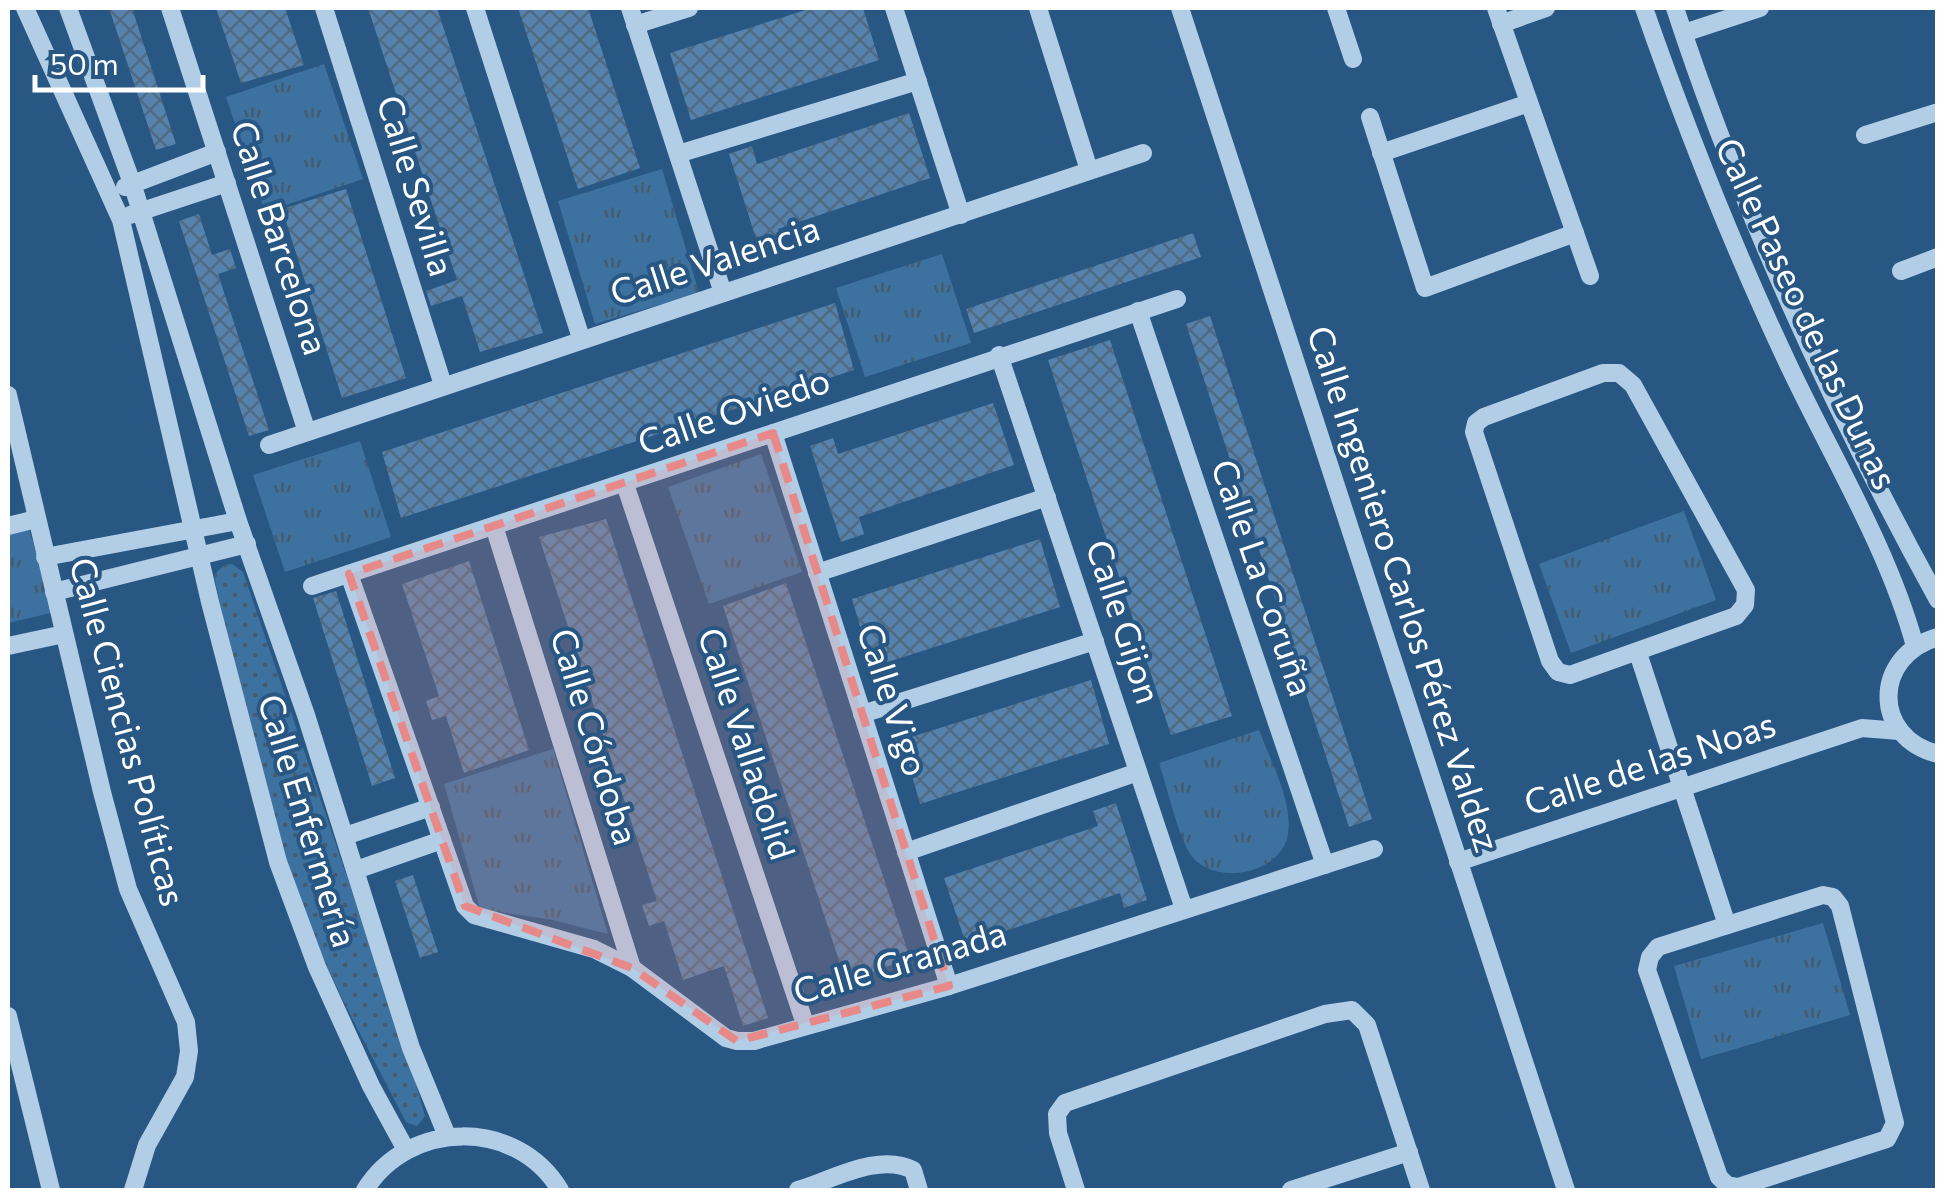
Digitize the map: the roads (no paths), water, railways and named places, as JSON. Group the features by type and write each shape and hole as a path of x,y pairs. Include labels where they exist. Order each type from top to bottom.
{"street":[{"name":"Calle Enfermería","path":"25,8 120,220 192,529 278,862 317,968 406,1150"},
{"name":"Calle Enfermería","path":"68,8 132,183 411,1048 448,1136"},
{"name":"Calle Barcelona","path":"170,8 307,432"},
{"name":"Calle Sevilla","path":"324,8 443,384"},
{"path":"475,8 581,338"},
{"path":"689,8 632,16 723,292"},
{"path":"894,8 960,215"},
{"path":"1038,8 1089,170"},
{"name":"Calle Ingeniero Carlos Pérez Valdez","path":"1180,8 1566,1190"},
{"path":"1546,8 1498,16 1590,276"},
{"name":"Calle Paseo de las Dunas","path":"1644,8 1718,209 1898,588 1915,646"},
{"name":"Calle Paseo de las Dunas","path":"1675,8 1714,118 1802,330 1850,434 1938,600"},
{"path":"1684,33 1760,8"},
{"path":"1343,9 1353,59"},
{"path":"678,154 918,81"},
{"path":"1381,153 1529,103"},
{"path":"1865,135 1938,112"},
{"path":"1370,117 1425,288 1575,233"},
{"path":"1686,130 1714,118"},
{"path":"111,193 217,152"},
{"name":"Calle Valencia","path":"269,445 1143,152"},
{"path":"120,220 227,182"},
{"path":"1901,271 1938,257"},
{"name":"Calle Oviedo","path":"312,586 1177,299"},
{"name":"Calle La Coruña","path":"1138,311 1324,865"},
{"name":"Calle Gijon","path":"999,356 1184,909"},
{"path":"1603,373 1619,373 1633,385 1746,590 1745,605 1736,616 1638,653 1570,675 1558,672 1550,661 1474,432 1484,417 1603,373"},
{"name":"Calle Ciencias Políticas","path":"8,395 128,889 186,1022 185,1077 147,1145 133,1190"},
{"name":"Calle Vigo","path":"773,433 949,986"},
{"name":"Calle Valladolid","path":"625,484 805,1024"},
{"path":"817,573 1047,497"},
{"path":"8,526 36,519"},
{"path":"46,557 238,521"},
{"name":"Calle Córdoba","path":"494,526 632,968"},
{"path":"54,592 246,544"},
{"path":"350,574 442,840 356,870"},
{"path":"8,646 64,634"},
{"path":"1938,638 1915,646 1894,669 1888,700 1899,731 1911,743 1938,754"},
{"path":"862,714 1095,641"},
{"path":"1638,653 1727,925"},
{"name":"Calle de las Noas","path":"1862,728 1888,700"},
{"name":"Calle de las Noas","path":"1458,862 1862,728 1899,731"},
{"path":"906,852 1138,772"},
{"path":"345,836 430,807"},
{"name":"Calle Granada","path":"442,840 465,906 474,915 594,950 632,968 726,1038 738,1042 754,1041 949,986 1374,849"},
{"path":"1824,894 1840,906 1895,1124 1887,1138 1738,1187 1727,1185 1719,1176 1647,970 1658,947 1727,925 1824,894"},
{"path":"1076,1190 1058,1133 1057,1114 1065,1104 1324,1014 1352,1010 1368,1025 1421,1190"},
{"path":"8,1016 51,1190"},
{"path":"365,1190 387,1163 406,1150 448,1136 486,1137 522,1151 552,1176 560,1190"},
{"path":"1291,1190 1409,1152"},
{"path":"798,1190 882,1163 899,1163 913,1170 919,1190"}]}
